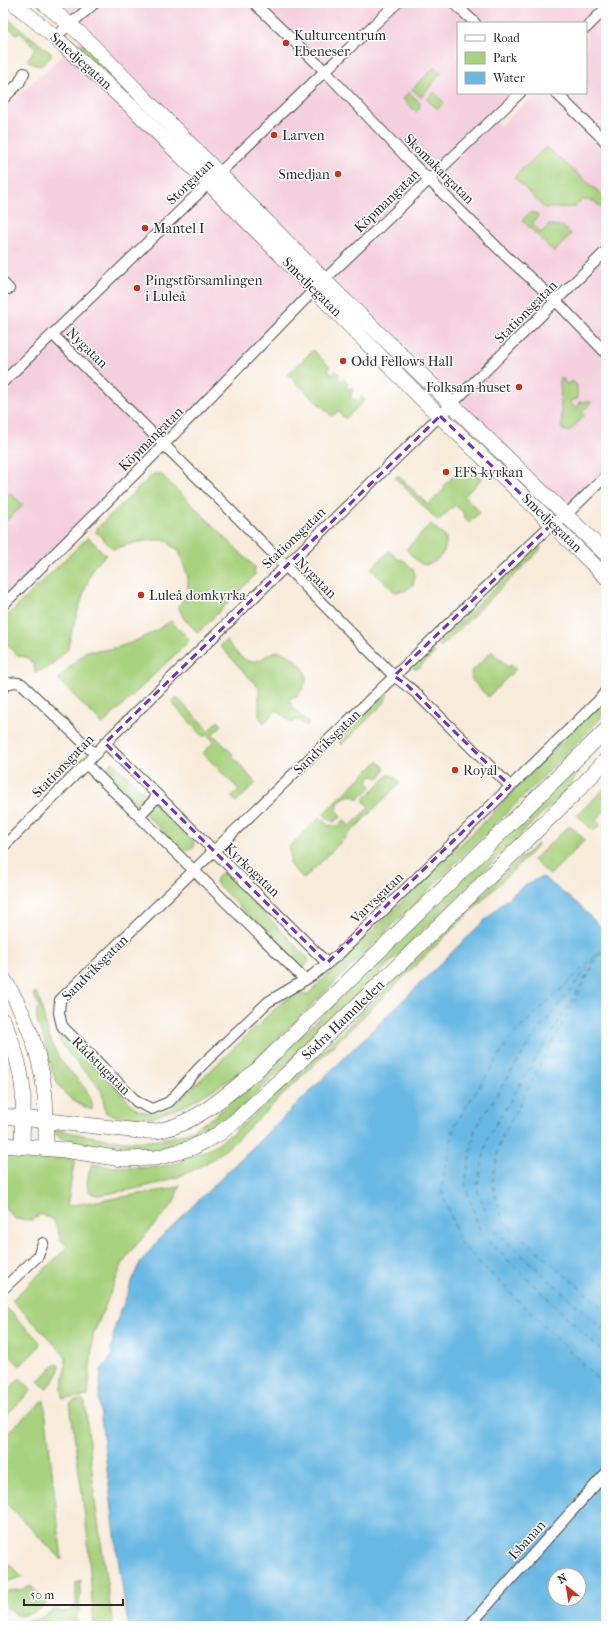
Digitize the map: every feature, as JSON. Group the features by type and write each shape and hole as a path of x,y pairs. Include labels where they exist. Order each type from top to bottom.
{"main road":[{"name":"Smedjegatan","path":"14,3 55,37 134,109 214,178"},
{"name":"Smedjegatan","path":"44,3 69,24 214,178 320,285 440,416 606,577"},
{"name":"Smedjegatan","path":"320,285 452,404 606,554"},
{"name":"Södra Hamnleden","path":"23,1118 127,1131 161,1130 184,1122 218,1102 256,1071 606,730"},
{"name":"Södra Hamnleden","path":"22,1146 122,1159 156,1158 191,1148 217,1135 239,1118 290,1071 574,794 606,760"},
{"path":"3,978 22,1011 36,1049 45,1095 46,1148"},
{"path":"3,1020 12,1041 23,1092 22,1146 3,1145"},
{"path":"3,1116 23,1118"}],"street":[{"path":"55,37 95,3"},
{"name":"Skomakargatan","path":"254,3 325,71 410,161 503,252 556,301 606,353"},
{"name":"Storgatan","path":"3,382 54,335 214,178 397,3"},
{"path":"454,3 474,22"},
{"path":"587,27 606,8"},
{"path":"3,99 19,83 24,72"},
{"name":"Köpmangatan","path":"3,605 164,446 320,285 519,94"},
{"path":"557,94 606,142"},
{"name":"Stationsgatan","path":"3,847 105,743 284,566 440,416 606,251"},
{"name":"Nygatan","path":"54,335 394,676 415,692 510,786"},
{"name":"Sandviksgatan","path":"59,1014 60,1000 552,524 566,515 606,476"},
{"path":"5,687 14,682 22,684 95,754"},
{"name":"Varvsgatan","path":"153,1109 169,1102 200,1068 268,1002 306,980 339,954 598,701 606,691"},
{"name":"Kyrkogatan","path":"105,743 327,963"},
{"path":"86,764 306,980"},
{"path":"139,816 158,796"},
{"name":"Rådstugatan","path":"59,1014 62,1026 111,1077 137,1102 153,1109"},
{"path":"3,1289 38,1256 43,1243"},
{"name":"Isbanan","path":"470,1626 606,1473"}],"highlighted area":[{"path":"440,416 552,524 394,676 406,684 510,786 327,963 105,743"}],"shaded area":[{"path":"43,3 606,3 606,476 566,514 324,280 3,605 3,109 83,37"}],"green space":[{"path":"3,15 52,54 44,64 39,66 27,60 36,48 20,33 18,35 3,24"},
{"path":"84,44 115,79 113,82 78,50"},
{"path":"435,67 441,73 421,97 412,89"},
{"path":"409,92 420,103 419,109 416,112 403,99"},
{"path":"434,92 444,103 438,109 427,100"},
{"path":"546,147 606,198 606,213 594,201 582,200 575,207 544,208 514,177"},
{"path":"531,212 537,214 538,216 532,223 541,233 549,225 562,226 571,234 554,252 522,220"},
{"path":"313,350 330,367 328,370 332,375 336,371 340,375 338,378 341,381 344,379 348,384 346,386 349,389 352,387 354,390 351,393 351,397 353,399 357,400 361,396 365,400 345,419 338,411 332,416 288,375"},
{"path":"560,379 564,379 564,382 567,384 572,381 577,385 577,399 570,401 570,403 576,408 579,406 579,402 592,402 582,412 585,415 569,432 562,429"},
{"path":"465,466 482,479 464,496 480,512 469,523 464,518 463,512 455,505 438,521 395,478 398,475 428,505 445,488 443,486"},
{"path":"153,474 161,474 256,568 254,570 255,575 198,633 184,619 178,606 188,594 188,577 178,549 171,546 167,540 153,540 113,549 96,532 98,527"},
{"path":"10,493 23,505 7,520 3,516 3,499"},
{"path":"431,524 446,538 446,546 444,551 435,561 423,564 416,560 406,549"},
{"path":"88,537 106,555 93,568 73,626 68,649 48,668 35,672 34,665 26,657 18,656 3,640 3,620"},
{"path":"539,546 541,549 440,647 439,642 535,548"},
{"path":"389,551 398,559 405,561 413,569 415,576 413,585 405,591 395,592 371,569"},
{"path":"171,621 189,639 188,642 103,724 58,679 86,651 98,651 131,643"},
{"path":"226,640 239,655 246,660 257,661 271,653 278,652 289,655 302,667 305,672 306,682 296,698 294,696 289,701 295,710 309,724 306,726 299,720 292,723 277,710 264,723 259,717 259,688 220,646"},
{"path":"433,651 435,653 420,667 416,669 413,668 428,653"},
{"path":"492,651 508,667 511,665 516,669 488,697 472,680 471,672"},
{"path":"388,690 385,702 341,745 339,739"},
{"path":"176,697 209,730 218,721 222,725 213,734 233,754 232,756 256,783 237,802 231,797 239,790 203,753 214,742 208,735 203,736 171,702"},
{"path":"606,698 606,713 246,1070 185,1106 151,1118 125,1118 106,1113 102,1092 93,1080 71,1057 60,1041 58,1027 136,1109 154,1113 171,1108 282,1002 295,995 308,994 500,806 515,789"},
{"path":"378,761 385,768 380,778 373,776 370,777 368,781 371,787 359,799 352,795 341,800 338,810 341,817 333,822 323,814"},
{"path":"113,762 191,838 194,843 194,847 188,850 181,849 102,772"},
{"path":"575,769 579,772 566,790 260,1090 222,1122 194,1139 179,1145 146,1151 131,1151 85,1146 65,1140 52,1132 54,1129 121,1141 155,1140 187,1132 214,1116 253,1083"},
{"path":"388,775 394,776 400,783 304,879 290,865 290,846 320,817 328,825 338,826 343,820 350,826 369,807 363,800"},
{"path":"606,787 606,809 596,820 601,825 593,831 577,815"},
{"path":"570,825 585,840 550,875 533,860"},
{"path":"538,844 537,847 252,1125 222,1152 204,1165 190,1172 160,1183 98,1195 89,1191 87,1183 92,1164 138,1168 158,1167 177,1163 209,1149 233,1133 293,1080 510,867"},
{"path":"222,873 226,875 307,957 309,961 304,967 300,968 218,885 216,878"},
{"path":"36,992 41,1003 49,1036 55,1051 64,1065 86,1089 92,1103 92,1110 69,1097 56,1080 37,1020 37,1009 40,1008 33,994"},
{"path":"3,1051 7,1071 3,1086"},
{"path":"3,1154 44,1154 75,1158 67,1206 171,1189 180,1185 173,1204 130,1252 122,1265 93,1335 88,1396 63,1399 62,1388 66,1358 12,1300 68,1247 61,1240 54,1220 40,1214 33,1220 15,1219 3,1205"},
{"path":"6,1307 40,1342 39,1347 20,1366 3,1349 3,1310"},
{"path":"57,1363 59,1365 59,1369 57,1376 46,1389 38,1381"},
{"path":"20,1378 32,1390 3,1418 3,1395"},
{"path":"44,1400 62,1560 3,1500 3,1436"},
{"path":"83,1400 85,1402 95,1501 113,1626 94,1626 87,1532 70,1404 74,1401"},
{"path":"8,1563 22,1577 3,1583 3,1565"},
{"path":"81,1580 79,1612 77,1614 76,1626 26,1626 23,1622 37,1620 54,1610 63,1612 72,1610 76,1605 76,1583"},
{"path":"31,1586 47,1603 40,1609 26,1615 16,1615 12,1613 3,1603 3,1592 24,1589"}],"water":[{"path":"543,877 578,904 606,932 606,1626 128,1626 117,1552 99,1401 101,1370 112,1355 111,1349 116,1323 138,1266 161,1237 487,918 513,894 527,884"}],"ferry route":[{"path":"602,950 512,1036 455,1125 441,1189 461,1244 606,1387"},
{"path":"601,952 488,1137 477,1188 492,1228 606,1332"},
{"path":"599,953 530,1042 475,1129 465,1185 481,1234 606,1355"},
{"path":"597,959 500,1141 492,1183 503,1221 606,1311"}],"place":[{"name":"Kulturcentrum Ebeneser","path":"286,43"},
{"name":"Larven","path":"274,135"},
{"name":"Smedjan","path":"338,174"},
{"name":"Mantel I","path":"145,228"},
{"name":"Pingstförsamlingen i Luleå","path":"137,288"},
{"name":"Odd Fellows Hall","path":"343,361"},
{"name":"Folksam-huset","path":"519,387"},
{"name":"EFS-kyrkan","path":"446,472"},
{"name":"Luleå domkyrka","path":"141,595"},
{"name":"Royal","path":"455,770"}]}
